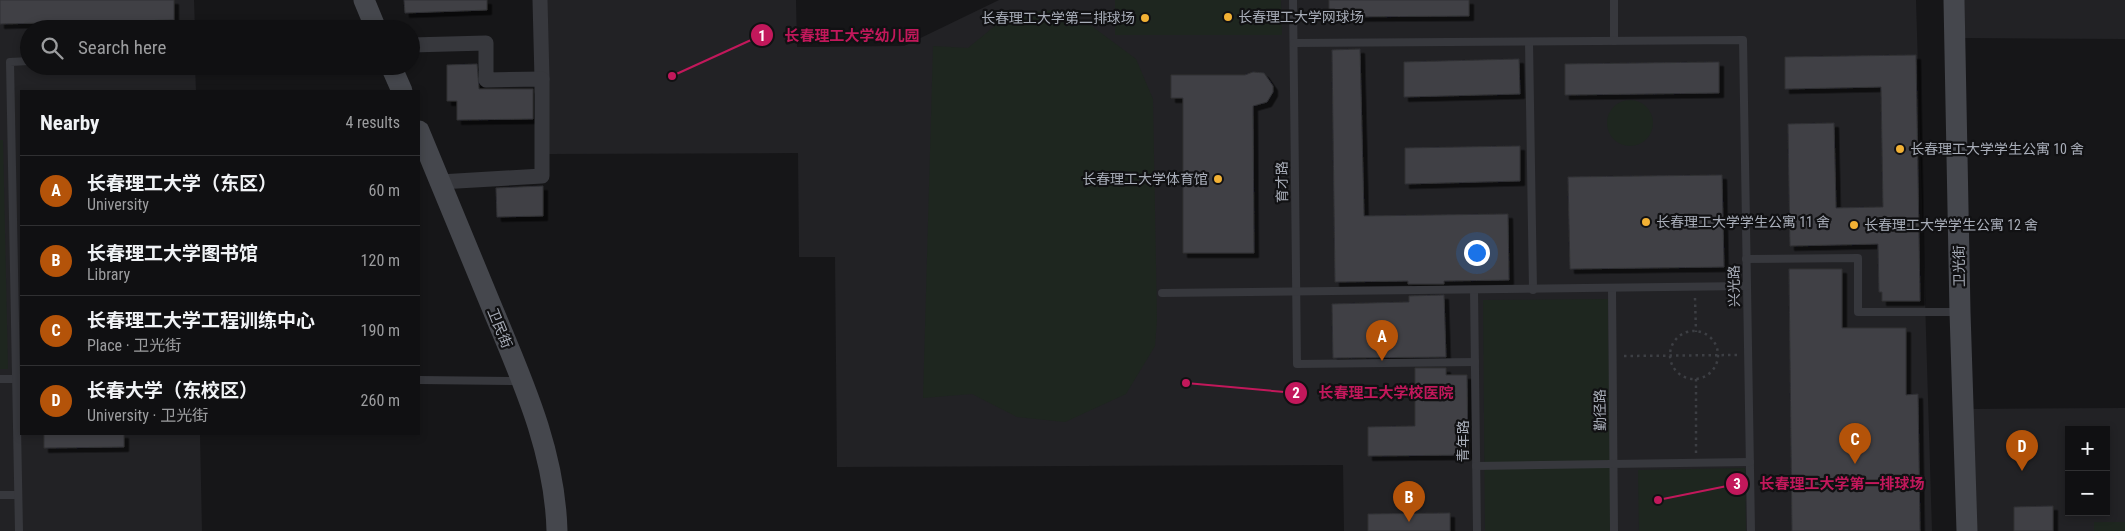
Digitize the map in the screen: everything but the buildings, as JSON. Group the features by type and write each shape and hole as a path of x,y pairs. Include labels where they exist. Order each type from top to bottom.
{"main road":[{"path":"364,0 372,20"},
{"name":"卫光街","path":"1954,0 1960,312 1967,531"},
{"path":"395,75 402,90"},
{"name":"卫民街","path":"420,133 522,381 549,459 556,499 556,531"}],"street":[{"path":"440,182 542,176 540,0"},
{"path":"420,45 486,43 486,80 542,80"}],"lane":[{"name":"育才路","path":"1293,0 1297,364 1475,362"},
{"path":"1294,43 1614,41 1614,0"},
{"name":"兴光路","path":"1614,41 1743,40 1751,531"},
{"path":"1529,42 1533,290"},
{"path":"19,531 18,289 10,62 20,61"},
{"path":"12,161 20,160"},
{"path":"1746,259 1858,258 1858,312 1960,312"},
{"path":"1162,293 1747,286"},
{"name":"勤径路","path":"1612,289 1614,531"},
{"name":"青年路","path":"1474,290 1477,531"},
{"path":"0,379 19,379"},
{"path":"420,380 522,381"},
{"path":"1476,466 1750,462"},
{"path":"0,495 18,495"}],"path":[{"path":"1694,287 1696,332"},
{"path":"1688,332 1696,332 1710,338 1715,344 1718,355 1715,367 1710,373 1696,379 1681,375 1675,370 1670,355 1675,341 1688,332"},
{"path":"1612,356 1748,354"},
{"path":"1696,379 1697,463"}],"shaded area":[{"path":"0,0 194,0 195,20 20,20 20,75 195,75 196,90 20,90 20,435 200,435 202,531 0,531"},
{"path":"546,0 796,0 797,47 904,46 999,0 1916,0 1932,531 1344,531 1343,465 837,467 835,257 799,257 798,153 547,154"},
{"name":"长春理工大学网球场","path":"1115,0 1281,0 1282,35 1115,35"},
{"path":"1964,0 2125,0 2125,39 1965,38"},
{"path":"1053,10 1093,27 1136,59 1153,99 1157,320 1155,346 1126,394 1065,422 1017,417 972,394 923,398 933,46 968,48 1008,15"},
{"path":"1630,100 1643,104 1649,110 1653,123 1649,136 1643,142 1630,146 1617,142 1611,136 1607,123 1611,110 1617,104"},
{"path":"0,140 3,140 8,369 0,369"},
{"path":"1608,299 1611,531 1485,531 1483,300"},
{"path":"2125,408 2125,531 1975,531 1973,409"},
{"path":"1745,468 1746,531 1639,531 1638,470"},
{"path":"2094,522 2125,522 2125,531 2094,531"}],"place":[{"name":"长春理工大学网球场","path":"1228,17"},
{"name":"长春理工大学第二排球场","path":"1145,18"},
{"name":"长春理工大学幼儿园","path":"672,76"},
{"name":"长春理工大学学生公寓 10 舍","path":"1900,149"},
{"name":"长春理工大学体育馆","path":"1218,179"},
{"name":"长春理工大学学生公寓 11 舍","path":"1646,222"},
{"name":"长春理工大学学生公寓 12 舍","path":"1854,225"},
{"name":"长春理工大学（东区）","path":"1382,361"},
{"name":"长春理工大学校医院","path":"1186,383"},
{"name":"长春理工大学工程训练中心","path":"1855,464"},
{"name":"长春大学（东校区）","path":"2022,471"},
{"name":"长春理工大学第一排球场","path":"1658,500"},
{"name":"长春理工大学图书馆","path":"1409,522"}]}
